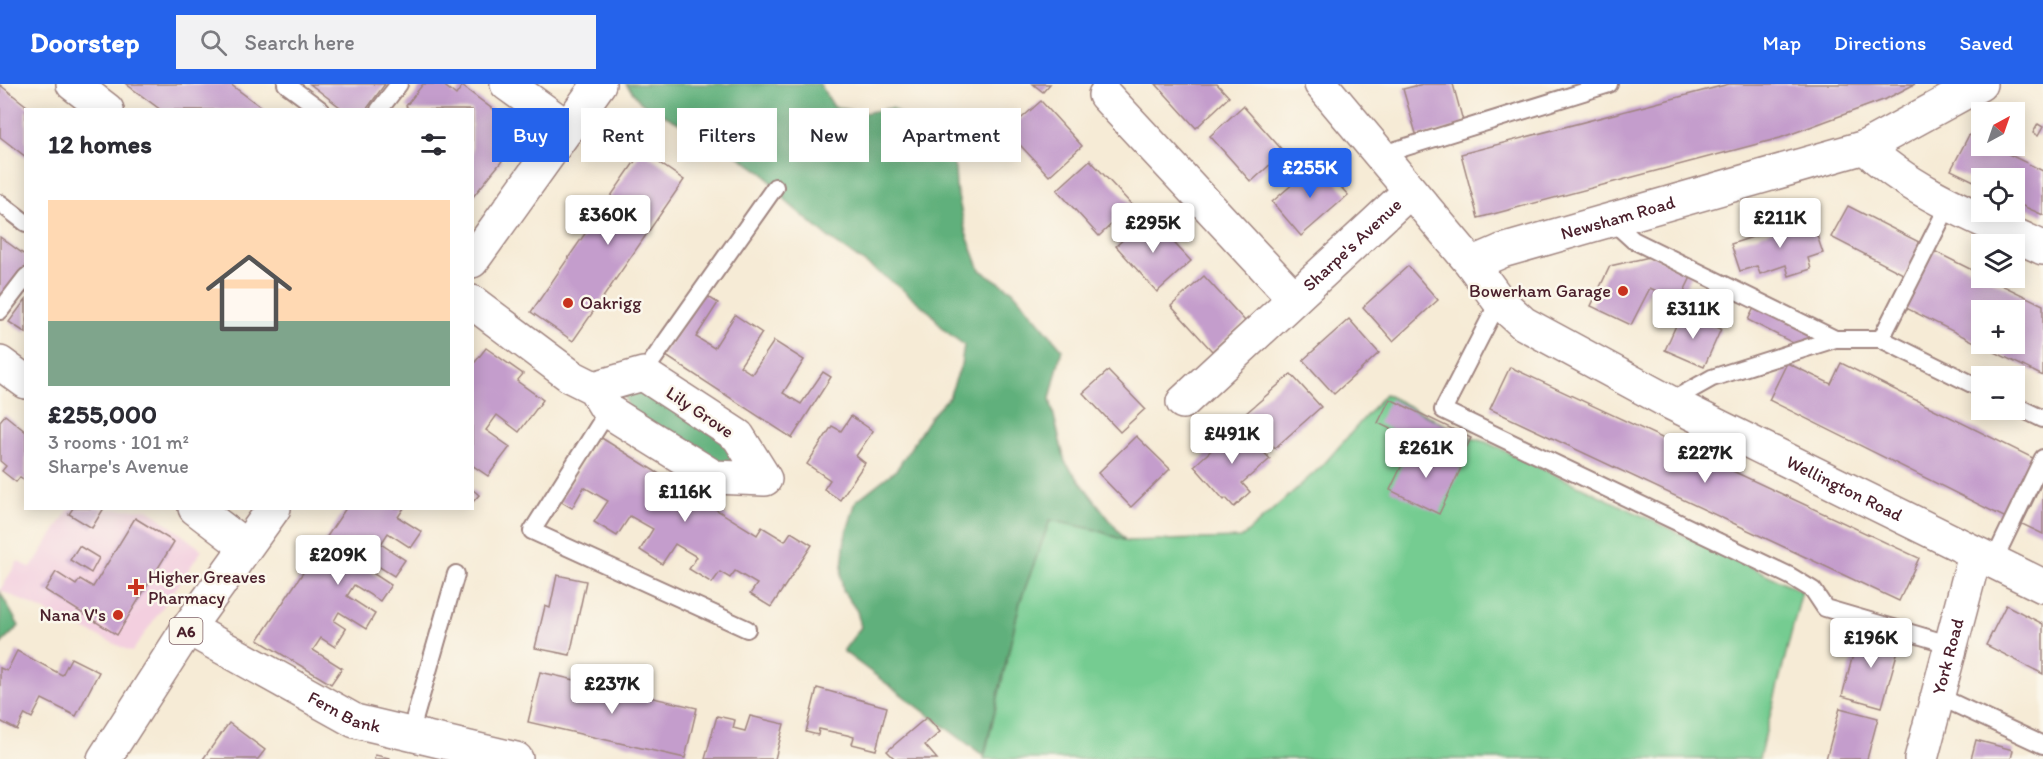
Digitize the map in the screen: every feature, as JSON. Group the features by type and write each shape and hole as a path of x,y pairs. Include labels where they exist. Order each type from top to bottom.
{"street":[{"path":"73,84 104,108"},
{"path":"507,84 540,108"},
{"path":"569,128 599,84"},
{"name":"Newsham Road","path":"1472,264 1502,251 1865,147 1980,84"},
{"path":"1334,88 1380,155 1472,264"},
{"name":"Sharpe's Avenue","path":"1105,95 1294,298"},
{"path":"1865,147 1879,161 1949,204 2043,248"},
{"path":"474,258 544,162"},
{"name":"Sharpe's Avenue","path":"1183,402 1410,191"},
{"name":"Wellington Road","path":"1472,264 1499,301 1523,323 1669,402 2043,586"},
{"name":"Lily Grove","path":"474,304 601,400 714,477 765,478 738,436 643,374"},
{"path":"0,363 24,381"},
{"path":"601,400 643,374"},
{"path":"198,510 245,546"},
{"name":"A6","path":"104,759 188,628 272,510"},
{"name":"York Road","path":"1921,759 1952,645 1984,558"},
{"name":"Fern Bank","path":"188,628 355,721 516,759"}],"lane":[{"path":"286,84 318,108"},
{"path":"384,108 399,84"},
{"path":"1380,155 1609,84"},
{"path":"643,374 775,187"},
{"path":"0,203 24,221"},
{"path":"1881,339 1949,204"},
{"path":"1610,219 1633,240 1834,339"},
{"path":"0,311 24,280"},
{"path":"1499,301 1443,410 1790,576 1813,590 1825,608 1952,645"},
{"path":"1669,402 1712,378 1834,339 1881,339 1971,384"},
{"path":"601,400 532,531 747,629"},
{"path":"2025,410 2043,419"},
{"path":"1984,558 2043,458"},
{"path":"410,734 456,574"},
{"path":"1938,696 2043,746"}],"shaded area":[{"path":"68,510 149,510 202,550 132,652 0,590 18,561 31,568"}],"green space":[{"path":"626,84 820,84 834,107 839,108 789,108 789,162 869,162 869,112 881,110 881,162 952,162 966,233 980,270 1013,291 1062,349 1050,399 1065,462 1126,541 1097,530 1050,520 1020,602 984,756 843,651 861,627 857,611 843,591 841,577 845,538 856,501 897,469 931,416 949,397 961,365 964,345 943,329 932,314 898,286 829,238 789,204 764,174 747,162 777,162 777,108 677,108 677,122 665,116 665,108 650,108 641,103"},
{"path":"645,388 728,443 735,462 715,463 629,411 623,391"},
{"path":"1385,394 1471,438 1486,442 1802,591 1759,759 984,759 1020,602 1050,520 1097,530 1126,541 1241,538 1323,465"},
{"path":"0,592 19,626 0,645"}],"building":[{"path":"126,84 230,84 262,108 158,108"},
{"path":"310,84 385,84 367,108 341,108"},
{"path":"423,84 442,84 456,95 462,86 492,109 492,162 501,162 474,196 474,108 408,108 406,106"},
{"path":"1033,84 1050,84 1043,92"},
{"path":"1156,84 1217,84 1229,97 1196,128"},
{"path":"1423,84 1453,84 1464,125 1417,137 1403,89"},
{"path":"1729,84 1915,84 1886,99 1780,138 1478,218 1461,154"},
{"path":"0,85 29,108 24,108 24,155 0,137"},
{"path":"1041,101 1082,146 1049,176 1021,146 1021,119"},
{"path":"1243,106 1284,152 1251,182 1210,136"},
{"path":"2038,124 2043,127 2038,136 2033,133"},
{"path":"1969,135 1971,136 1971,156 2012,156 2043,171 2043,215 2025,207 2025,168 1971,168 1971,180 1951,170"},
{"path":"1090,160 1132,205 1099,236 1057,190"},
{"path":"634,162 658,162 684,180 573,341 531,312"},
{"path":"1318,162 1348,195 1301,236 1272,202"},
{"path":"1848,206 1921,243 1905,275 1831,237"},
{"path":"1149,216 1191,261 1157,292 1116,246"},
{"path":"1811,218 1823,253 1808,258 1811,269 1789,276 1786,265 1760,274 1757,266 1740,271 1731,244"},
{"path":"0,237 24,255 24,273 0,304"},
{"path":"1932,250 1971,270 1971,288 2008,288 2043,305 2043,376 1999,354 2025,354 2025,300 1971,300 1971,340 1904,307"},
{"name":"Bowerham Garage","path":"1654,256 1692,275 1672,316 1659,309 1666,295 1650,288 1631,325 1591,306 1610,266"},
{"path":"1408,266 1438,300 1393,341 1363,307"},
{"path":"1204,276 1245,321 1212,351 1171,306"},
{"path":"702,293 718,303 696,337 714,348 735,315 762,333 740,366 752,374 774,341 804,360 783,393 801,404 823,372 831,377 792,438 663,354"},
{"path":"24,302 24,332 9,322"},
{"path":"1756,304 1824,337 1797,345 1748,320"},
{"path":"1682,312 1721,329 1704,367 1665,350"},
{"path":"1349,319 1379,353 1334,394 1303,360"},
{"path":"486,348 523,374 517,381 543,400 519,432 497,415 486,430 510,447 488,476 474,466 474,363"},
{"path":"1787,363 1831,384 1841,363 2035,459 2006,518 1769,400"},
{"path":"1510,367 1919,558 1899,601 1490,409"},
{"path":"1108,371 1145,409 1120,432 1083,393"},
{"path":"1291,374 1321,407 1275,448 1245,414"},
{"path":"1390,399 1471,438 1461,459 1454,455 1452,459 1378,423"},
{"path":"5,415 24,430 24,480 20,477 16,482 2,471 6,466 0,461 0,421"},
{"path":"851,416 873,431 856,456 865,463 840,500 824,489 830,480 807,464 832,426 841,431"},
{"path":"1239,425 1270,459 1242,483 1250,492 1234,507 1226,498 1224,500 1194,466"},
{"path":"1136,436 1170,469 1131,507 1098,473"},
{"path":"600,437 757,535 762,527 785,541 791,532 812,545 771,607 750,594 757,584 735,571 730,578 720,572 712,583 689,569 697,557 675,544 662,564 640,550 653,529 630,516 617,536 594,522 608,501 584,487 572,508 560,501"},
{"path":"1412,444 1461,468 1439,514 1390,490"},
{"path":"2043,481 2043,534 2022,524"},
{"path":"474,491 479,495 474,501"},
{"path":"72,510 103,510 92,528 69,514"},
{"path":"345,510 403,510 398,517 422,532 411,548 388,533 381,544 405,560 394,576 370,561 365,568 391,585 380,601 354,585 347,596 375,614 366,629 339,612 334,621 346,629 335,647 321,638 313,650 342,668 331,684 258,640"},
{"path":"135,518 174,542 117,635 45,590 56,572 76,585 80,579 93,587"},
{"path":"79,546 99,558 91,573 70,560"},
{"path":"557,575 586,581 570,655 535,648 545,606 550,608"},
{"path":"2006,605 2043,624 2043,674 1986,645"},
{"path":"1859,632 1900,643 1882,707 1842,696"},
{"path":"17,651 62,675 71,658 99,672 76,716 42,699 32,718 25,714 17,730 0,721 0,668 7,671"},
{"path":"540,672 697,708 685,758 528,722"},
{"path":"817,688 887,707 876,750 852,744 854,737 847,735 819,729 818,735 806,732"},
{"path":"1840,708 1878,718 1867,759 1826,759"},
{"path":"717,716 735,720 733,728 745,731 750,716 784,724 775,759 705,759"},
{"path":"927,717 940,732 925,745 937,759 895,759 887,751"},
{"path":"229,723 265,750 258,759 203,759"},
{"path":"1976,740 2013,750 2011,759 1971,759"},
{"path":"375,755 390,758 390,759 374,759"}],"place":[{"name":"Bowerham Garage","path":"1623,291"},
{"name":"Oakrigg","path":"568,303"},
{"name":"Higher Greaves Pharmacy","path":"136,587"},
{"name":"Nana V's","path":"118,615"}]}
